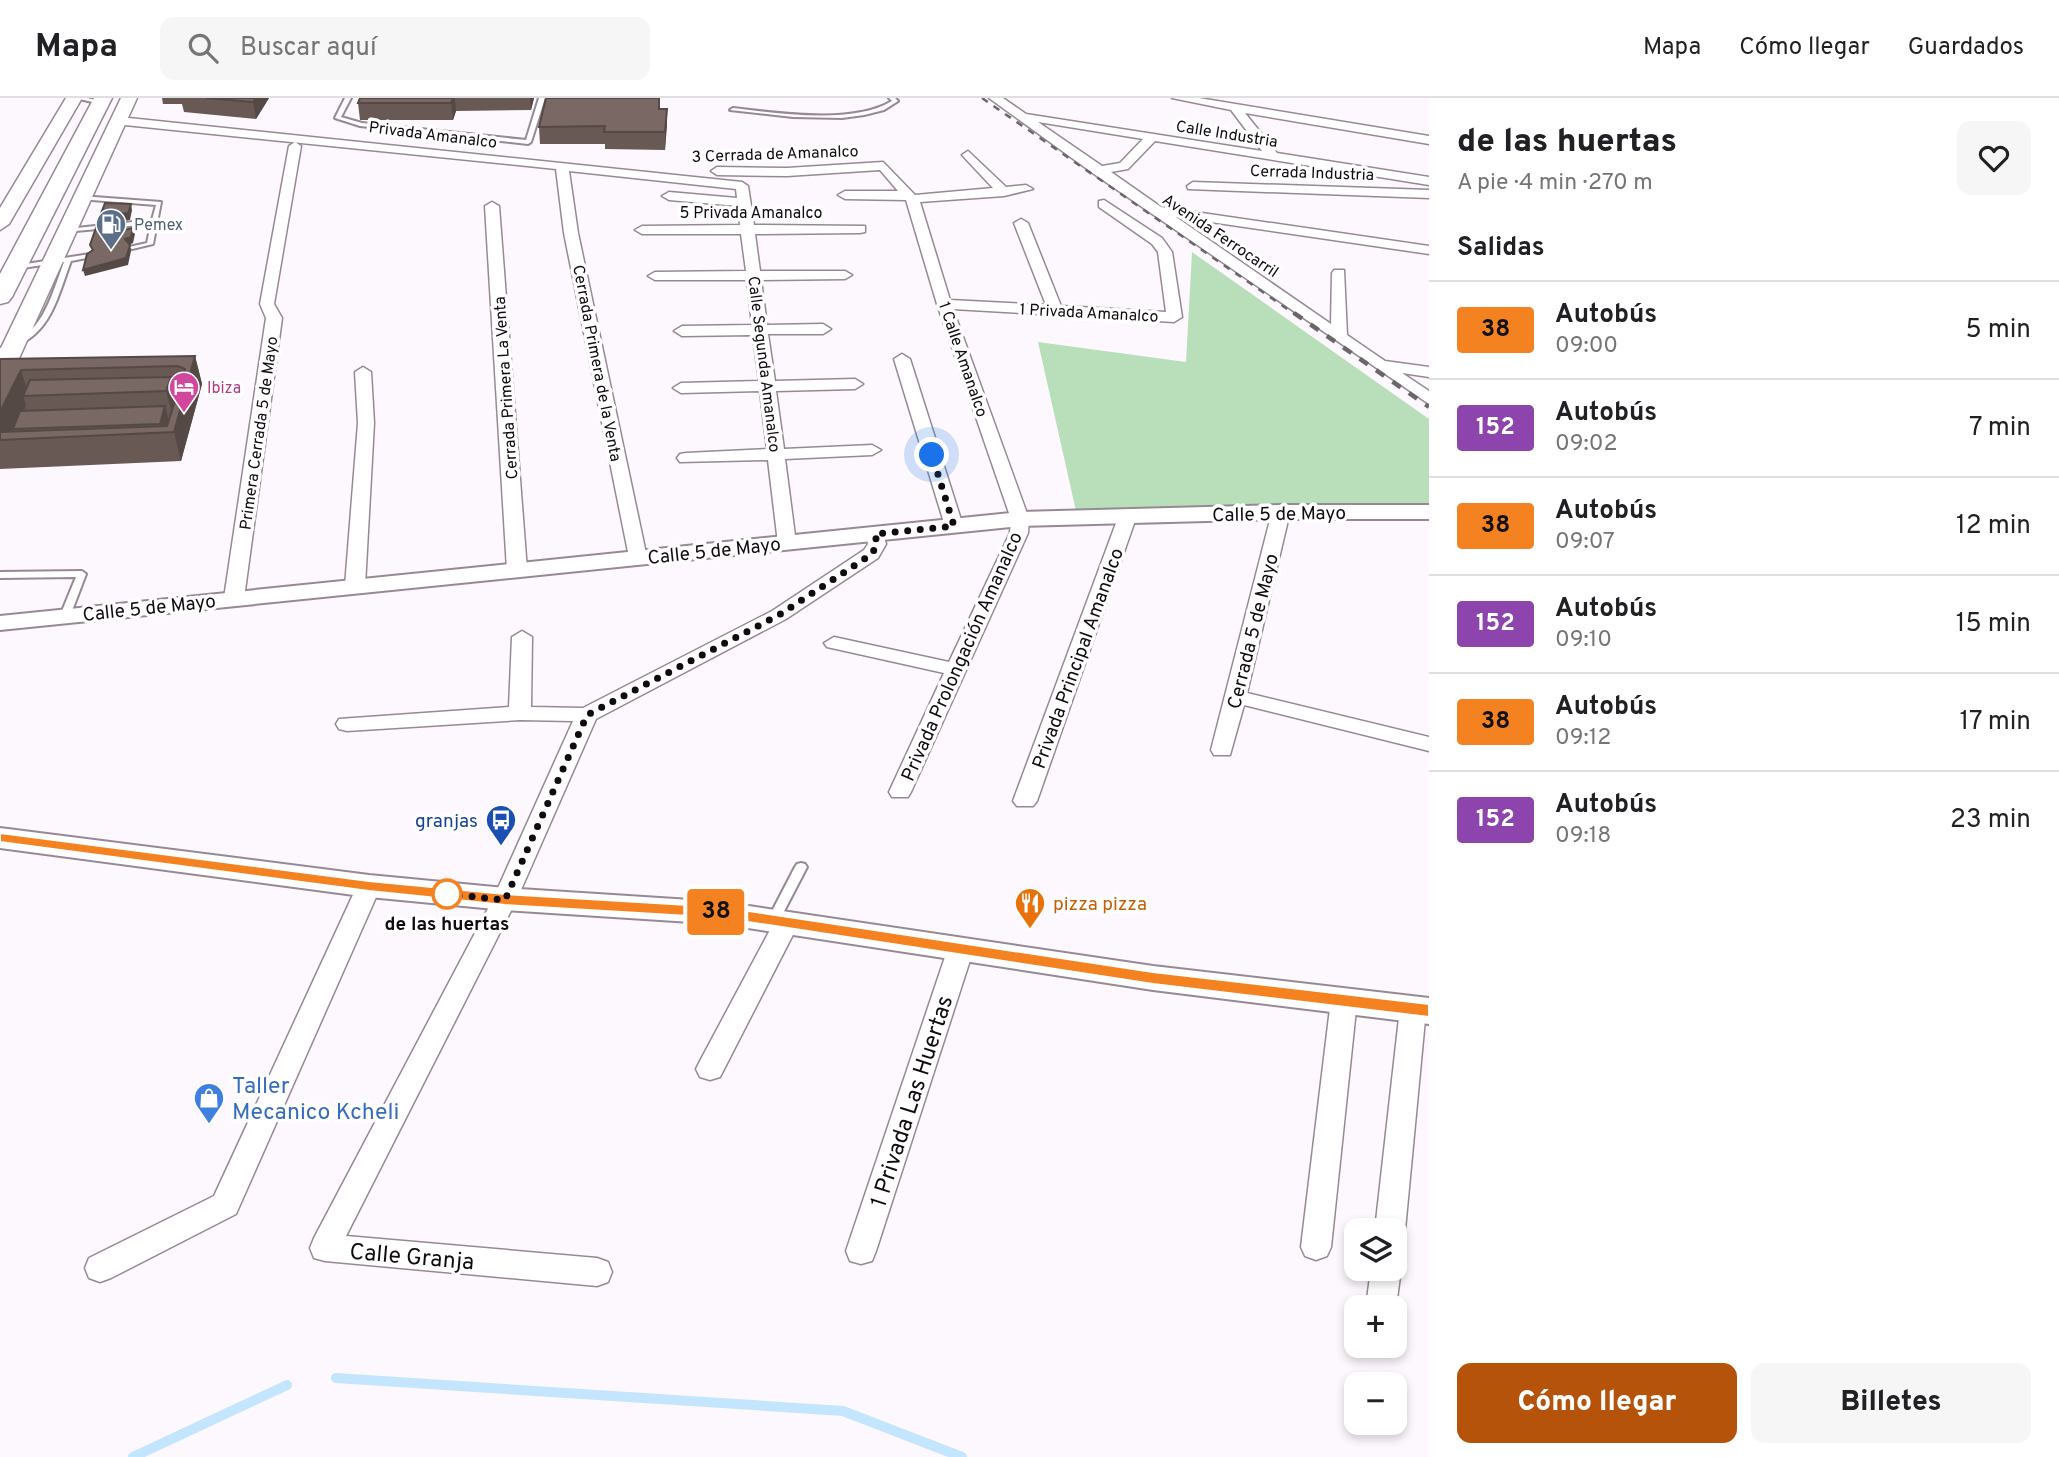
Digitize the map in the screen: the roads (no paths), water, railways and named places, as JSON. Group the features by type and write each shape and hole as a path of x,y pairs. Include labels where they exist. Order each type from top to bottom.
{"main road":[{"path":"0,224 76,98"},
{"path":"0,376 5,350 68,231 129,98"},
{"path":"0,297 102,100"}],"street":[{"name":"Avenida Ferrocarril","path":"995,98 1429,399"},
{"path":"1178,98 1429,141"},
{"path":"1236,109 1293,188"},
{"name":"Calle Industria","path":"1021,116 1272,160 1429,181"},
{"name":"Privada Amanalco","path":"119,121 336,139 742,186"},
{"path":"1098,171 1124,166 1152,137"},
{"name":"Primera Cerrada 5 de Mayo","path":"234,598 274,318 267,304 295,146"},
{"path":"968,155 1004,192"},
{"name":"3 Cerrada de Amanalco","path":"668,178 705,171 787,172 883,166 910,197"},
{"name":"Cerrada Primera de la Venta","path":"562,167 572,233 637,558"},
{"name":"Calle Segunda Amanalco","path":"742,186 765,386 787,543"},
{"name":"Cerrada Industria","path":"1193,186 1429,194"},
{"path":"845,195 910,197 1026,189"},
{"path":"668,196 743,202"},
{"name":"1 Calle Amanalco","path":"910,197 944,304 1020,519"},
{"name":"1 Privada Amanalco","path":"944,304 1174,317 1166,252 1157,241 1104,204"},
{"name":"Cerrada Primera La Venta","path":"492,205 517,570"},
{"path":"1154,210 1429,250"},
{"path":"1020,223 1055,310"},
{"name":"5 Privada Amanalco","path":"642,230 860,229"},
{"path":"1339,273 1339,335"},
{"path":"654,276 845,275"},
{"path":"682,331 823,329"},
{"path":"902,359 954,526"},
{"path":"1379,365 1429,372"},
{"path":"355,586 366,414 363,372"},
{"path":"681,388 855,384"},
{"path":"686,458 872,450"},
{"name":"Calle 5 de Mayo","path":"0,623 1020,519 1281,512 1429,512"},
{"name":"Cerrada 5 de Mayo","path":"1222,750 1281,512"},
{"name":"Privada Principal Amanalco","path":"1025,801 1128,515"},
{"name":"Privada Prolongación Amanalco","path":"900,792 1019,533 1020,519"},
{"path":"346,724 520,713 587,715 779,615 872,554 877,544 875,534"},
{"path":"520,713 522,637"},
{"path":"834,643 957,670"},
{"path":"1237,697 1429,744"},
{"path":"505,900 587,715"},
{"path":"0,838 369,886 505,900 722,913 780,920 960,951 1421,1010 1392,1218"},
{"path":"100,1268 225,1205 369,886"},
{"name":"Calle Granja","path":"505,900 325,1248 597,1272"},
{"path":"710,1069 780,920"},
{"name":"1 Privada Las Huertas","path":"861,1251 960,951"},
{"path":"1316,1247 1344,1000"}],"lane":[{"path":"76,98 102,100"},
{"path":"348,98 338,118 362,125 528,142 542,98"},
{"path":"733,110 831,117 887,110 895,101 892,98"},
{"path":"81,198 159,203 150,243 132,247"},
{"path":"68,231 154,222"},
{"path":"15,267 90,256"},
{"path":"5,350 43,325 68,260"},
{"path":"0,575 82,573 65,616"},
{"path":"780,920 801,867"}],"waterway":[{"path":"336,1378 843,1411 962,1457"},
{"path":"133,1457 287,1385"}],"railway":[{"path":"982,98 1296,315"},
{"path":"1294,313 1429,407"}],"place":[{"name":"Pemex","path":"111,251"},
{"name":"Ibiza","path":"184,414"},
{"name":"granjas","path":"501,847"},
{"name":"de las huertas","path":"447,894"},
{"name":"pizza pizza","path":"1030,930"},
{"name":"Taller Mecanico Kcheli","path":"209,1125"}]}
